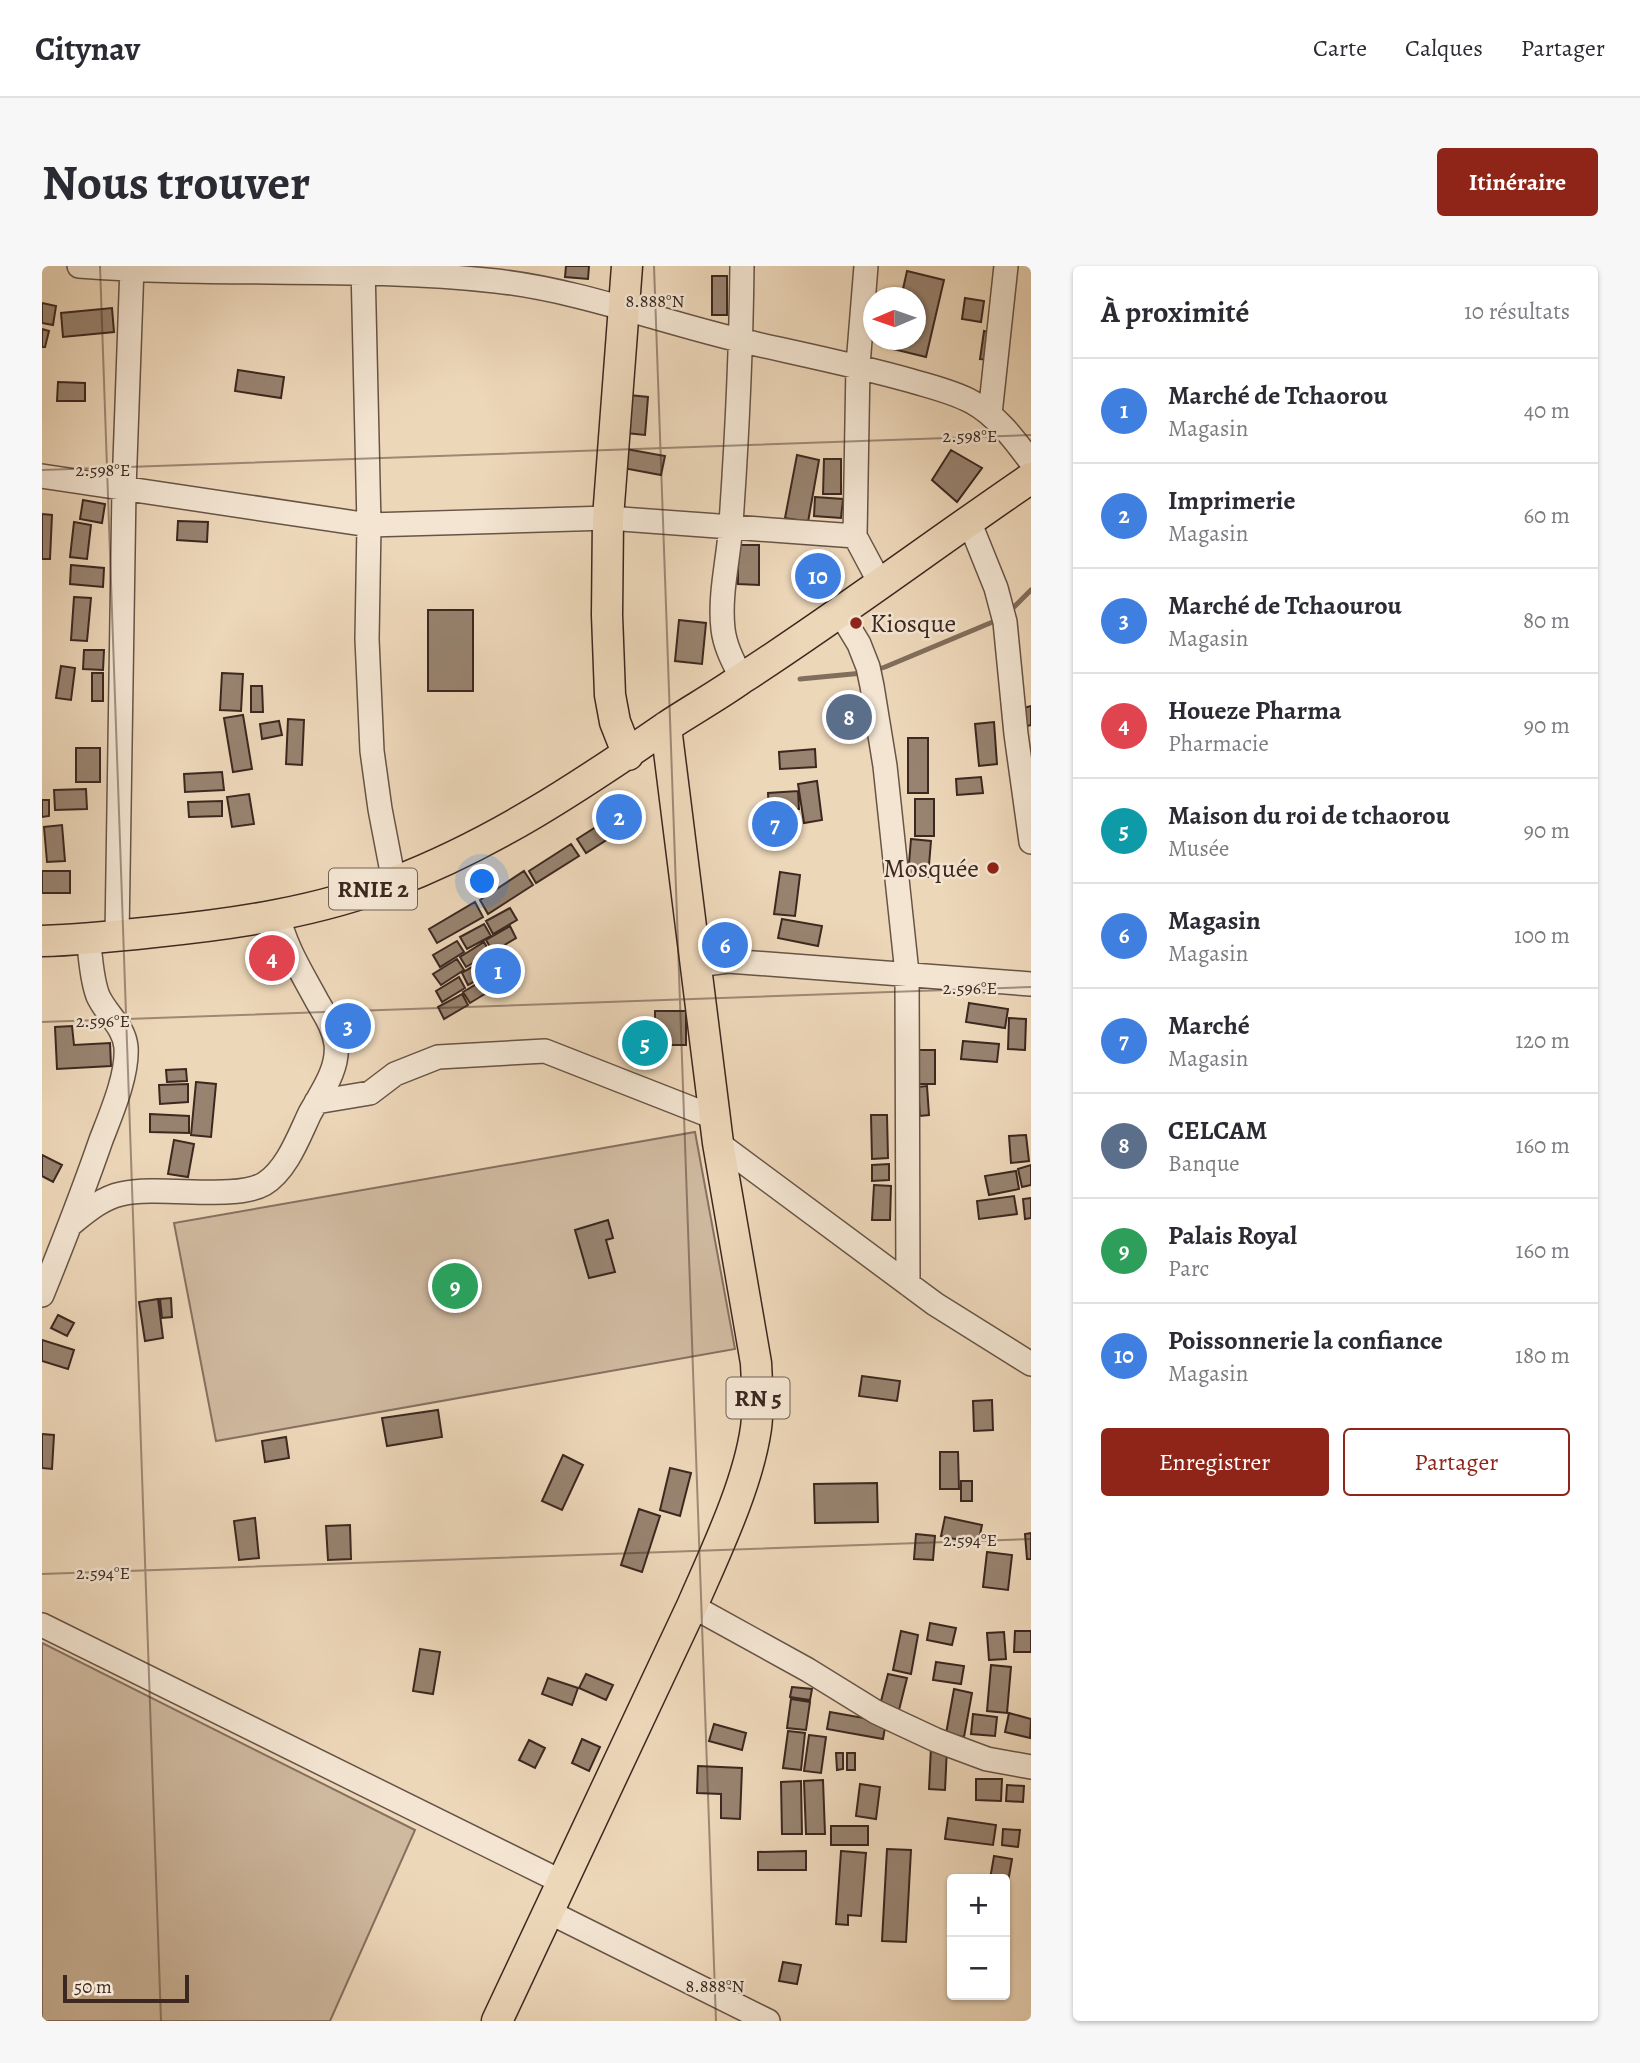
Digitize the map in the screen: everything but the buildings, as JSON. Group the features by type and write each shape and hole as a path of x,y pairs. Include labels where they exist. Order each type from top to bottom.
{"main road":[{"path":"627,266 608,518 607,615 610,695 615,722 628,755"},
{"name":"RNIE 2","path":"42,941 210,926 318,906 394,882 478,845 516,825 628,755 1031,478"},
{"name":"RN 5","path":"497,2021 722,1538 756,1429 758,1397 755,1363 717,1130 666,727"}],"street":[{"path":"79,266 363,270 496,281 556,291 741,341 858,365 957,395 990,414 1031,462"},
{"path":"742,266 741,341 731,526 722,612 723,633 742,679"},
{"path":"866,266 858,365 855,536 880,583"},
{"path":"990,414 1006,266"},
{"path":"42,1295 110,1116 125,1065 123,1034 99,999 95,986 102,937 132,268"},
{"path":"363,270 369,524 367,639 372,751 394,882"},
{"path":"42,476 369,524 521,518 608,518 855,536"},
{"path":"969,521 996,589 1005,622 1016,734 1031,842"},
{"path":"839,611 859,644 872,686 885,766 907,973 908,1284"},
{"path":"71,1224 98,1203 120,1194 153,1190 250,1189 264,1184 290,1154 333,1069 336,1049 334,1031 286,941 278,914"},
{"path":"697,965 728,961 1031,984"},
{"path":"316,1102 370,1093 395,1074 438,1057 545,1051 717,1130 908,1284 1031,1364"},
{"path":"692,1606 808,1670 876,1712 936,1740 987,1759 1031,1767"},
{"path":"42,1625 562,1882"},
{"path":"547,1911 768,2021"}],"shaded area":[{"path":"695,1132 735,1349 216,1441 174,1223"},
{"path":"42,1643 415,1830 330,2021 42,2021"}],"waterway":[{"path":"1014,607 1031,590"},
{"path":"873,671 995,621"},
{"path":"800,679 863,673"}],"place":[{"name":"Poissonnerie la confiance","path":"818,576"},
{"name":"Kiosque","path":"856,623"},
{"name":"CELCAM","path":"849,717"},
{"name":"Imprimerie","path":"619,817"},
{"name":"Marché","path":"775,824"},
{"name":"Mosquée","path":"993,868"},
{"name":"Magasin","path":"725,945"},
{"name":"Houeze Pharma","path":"272,958"},
{"name":"Marché de Tchaorou","path":"498,971"},
{"name":"Marché de Tchaourou","path":"348,1026"},
{"name":"Maison du roi de tchaorou","path":"645,1043"},
{"name":"Palais Royal","path":"455,1286"}]}
